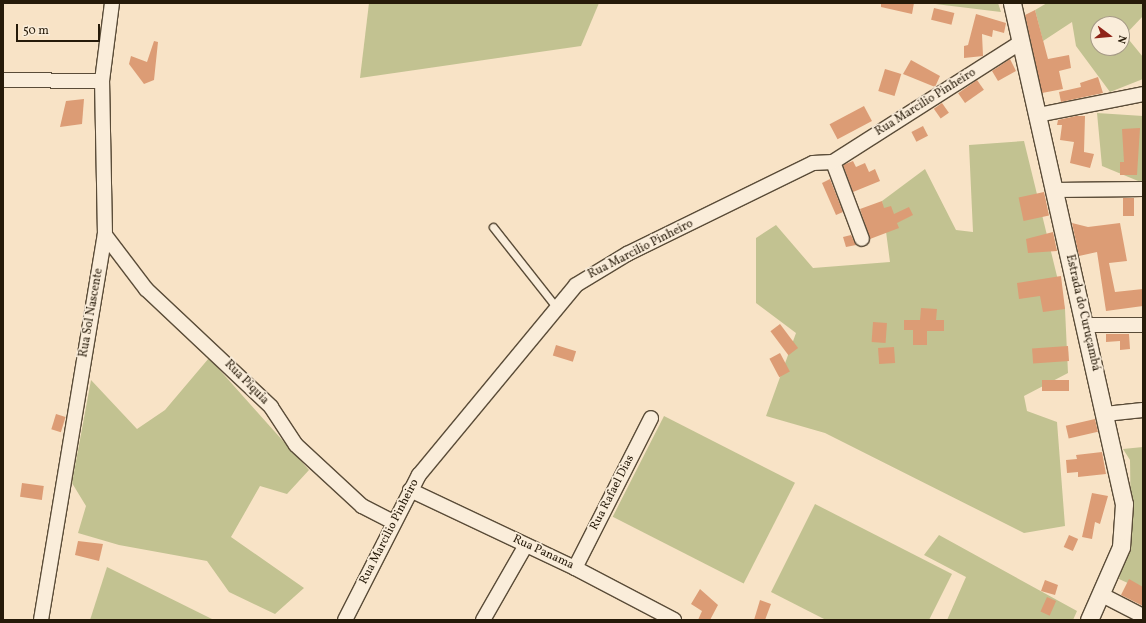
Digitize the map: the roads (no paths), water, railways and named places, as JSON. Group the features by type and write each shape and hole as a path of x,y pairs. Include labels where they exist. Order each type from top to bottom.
{"street":[{"name":"Rua Sol Nascente","path":"41,620 105,235 102,81 112,3"},
{"name":"Estrada do Curuçambá","path":"1012,3 1124,504 1125,531 1102,595 1089,620"},
{"name":"Rua Marcilio Pinheiro","path":"345,620 410,490 576,285 628,254 813,163 834,162 1020,43"},
{"path":"3,80 102,81"},
{"path":"1038,115 1143,94"},
{"path":"834,162 862,239"},
{"path":"1054,190 1143,189"},
{"name":"Rua Piquia","path":"105,235 146,289 271,407 296,445 362,506 393,522"},
{"path":"1084,325 1143,325"},
{"path":"1105,414 1143,410"},
{"name":"Rua Rafael Dias","path":"574,568 651,418"},
{"name":"Rua Panama","path":"410,490 574,568 674,620"},
{"path":"483,620 526,545"},
{"path":"1102,595 1143,616"}],"lane":[{"path":"493,227 557,308"}]}
